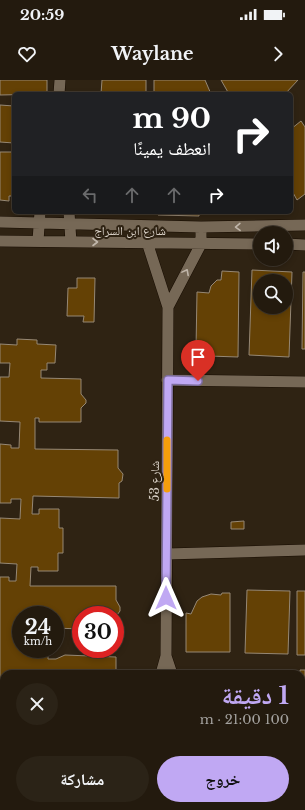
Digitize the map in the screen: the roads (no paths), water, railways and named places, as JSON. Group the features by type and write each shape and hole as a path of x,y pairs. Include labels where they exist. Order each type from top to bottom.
{"street":[{"path":"59,92 60,80"},
{"path":"38,241 40,214"},
{"path":"70,214 71,242"},
{"name":"شارع ابن السراج","path":"0,222 201,227 302,224"},
{"name":"شارع 53","path":"145,226 147,242 168,307 166,656 162,670"},
{"name":"شارع 53","path":"168,307 201,244 201,227"},
{"name":"شارع ابن السراج","path":"0,242 38,241 253,244"},
{"path":"293,244 305,245"},
{"path":"168,380 305,382"},
{"path":"167,554 305,550"},
{"name":"شارع 53","path":"166,656 171,670"}]}
